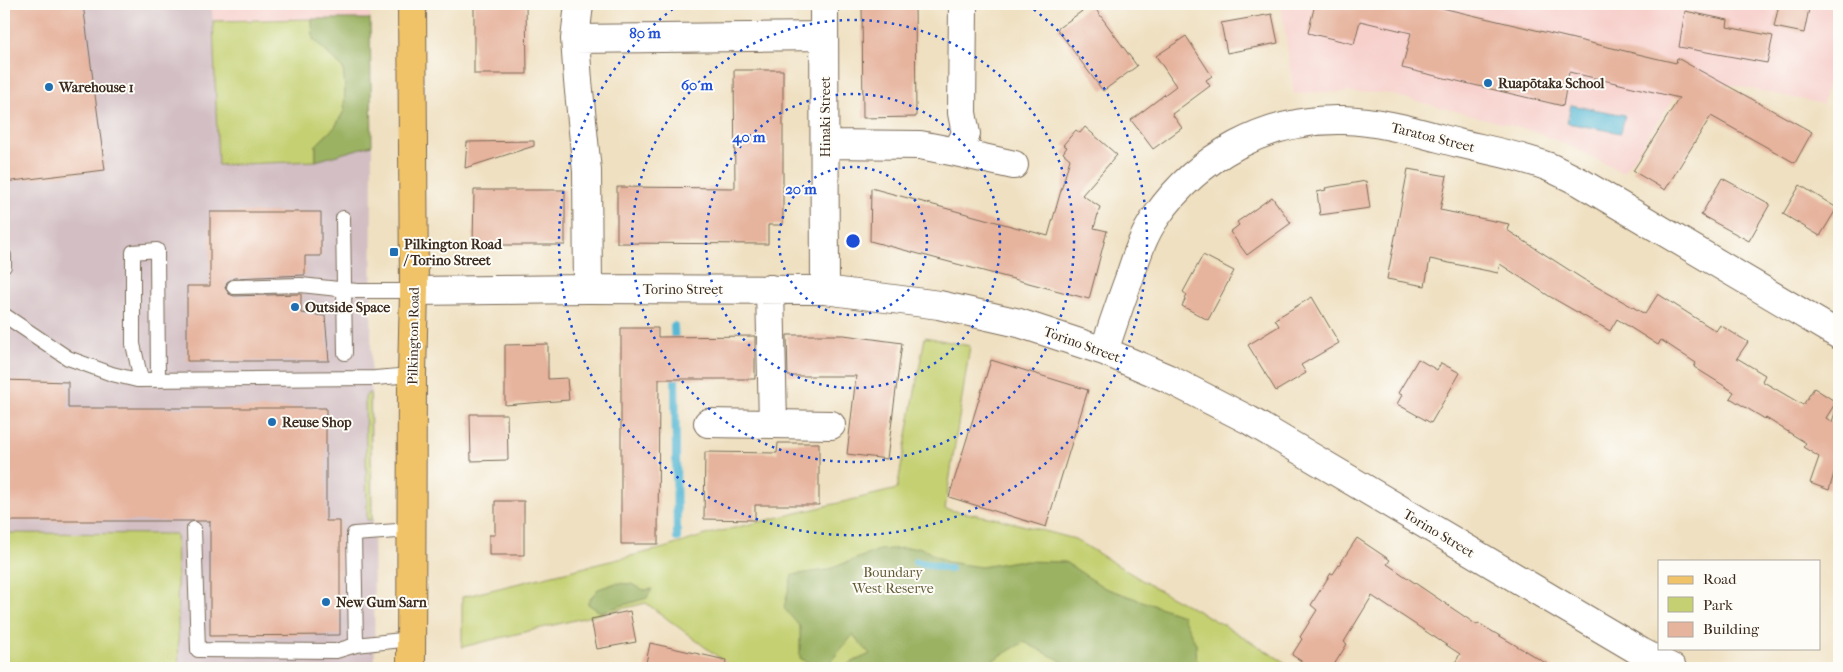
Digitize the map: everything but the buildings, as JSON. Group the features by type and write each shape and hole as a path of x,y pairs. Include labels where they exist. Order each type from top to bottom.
{"main road":[{"name":"Pilkington Road","path":"411,668 414,291 412,4"}],"street":[{"path":"579,4 575,39 587,171 588,289"},
{"name":"Hinaki Street","path":"824,4 825,290"},
{"path":"956,152 966,134 962,114 963,4"},
{"path":"575,39 824,36"},
{"name":"Taratoa Street","path":"1104,351 1143,240 1154,218 1173,194 1193,174 1216,156 1265,133 1289,125 1315,121 1343,120 1405,129 1548,167 1580,182 1839,335"},
{"path":"825,144 920,145 1014,165"},
{"name":"Torino Street","path":"414,291 588,289 825,290 939,305 1019,323 1104,351 1167,378 1249,420 1672,668"},
{"path":"770,289 773,424"},
{"path":"708,424 831,425"}],"lane":[{"path":"343,218 345,353"},
{"path":"141,380 133,344 133,252 158,250 158,380"},
{"path":"4,256 4,266"},
{"path":"234,287 301,285 344,290 414,291"},
{"path":"4,315 68,358 112,374 141,380 375,378 412,375"},
{"path":"194,529 198,650 336,651 356,645 411,639"},
{"path":"356,645 354,534 412,530"}],"shaded area":[{"path":"4,4 211,4 213,21 370,19 372,145 371,377 375,668 179,668 176,534 4,533"},
{"path":"211,4 370,4 370,19 213,21"},
{"name":"Ruapōtaka School","path":"1281,4 1839,4 1839,29 1823,104 1689,76 1623,173 1579,150 1536,132 1385,93 1321,92 1294,94"}],"green space":[{"path":"312,19 313,39 343,68 345,88 344,111 335,127 316,145 316,161 218,165 213,21"},
{"path":"312,19 370,19 372,145 316,161 316,145 335,127 344,111 345,88 343,68 313,39"},
{"name":"Boundary West Reserve","path":"925,337 970,346 945,509 999,519 1075,539 1153,587 1222,624 1294,668 733,668 646,603 462,647 462,597 664,548 709,534 897,489"},
{"path":"370,393 372,520 367,520 365,398"},
{"path":"4,533 176,534 179,668 4,668"},
{"path":"919,547 947,562 981,567 1017,561 1065,562 1105,588 1182,615 1196,644 1197,668 1075,668 1024,642 993,660 994,668 851,668 848,664 870,654 853,635 825,668 817,668 800,658 800,627 784,608 792,575 827,570 879,550"},
{"path":"616,583 631,584 644,590 652,589 647,598 600,612 588,604 598,589"}],"water":[{"path":"1571,105 1625,115 1621,133 1567,123"}],"waterway":[{"path":"674,326 675,347"},
{"path":"675,371 677,538"},
{"path":"916,562 950,569"}],"place":[{"name":"Ruapōtaka School","path":"1488,83"},
{"name":"Warehouse 1","path":"49,87"},
{"name":"Pilkington Road / Torino Street","path":"394,252"},
{"name":"Outside Space","path":"295,307"},
{"name":"Reuse Shop","path":"272,422"},
{"name":"New Gum Sarn","path":"326,602"}]}
